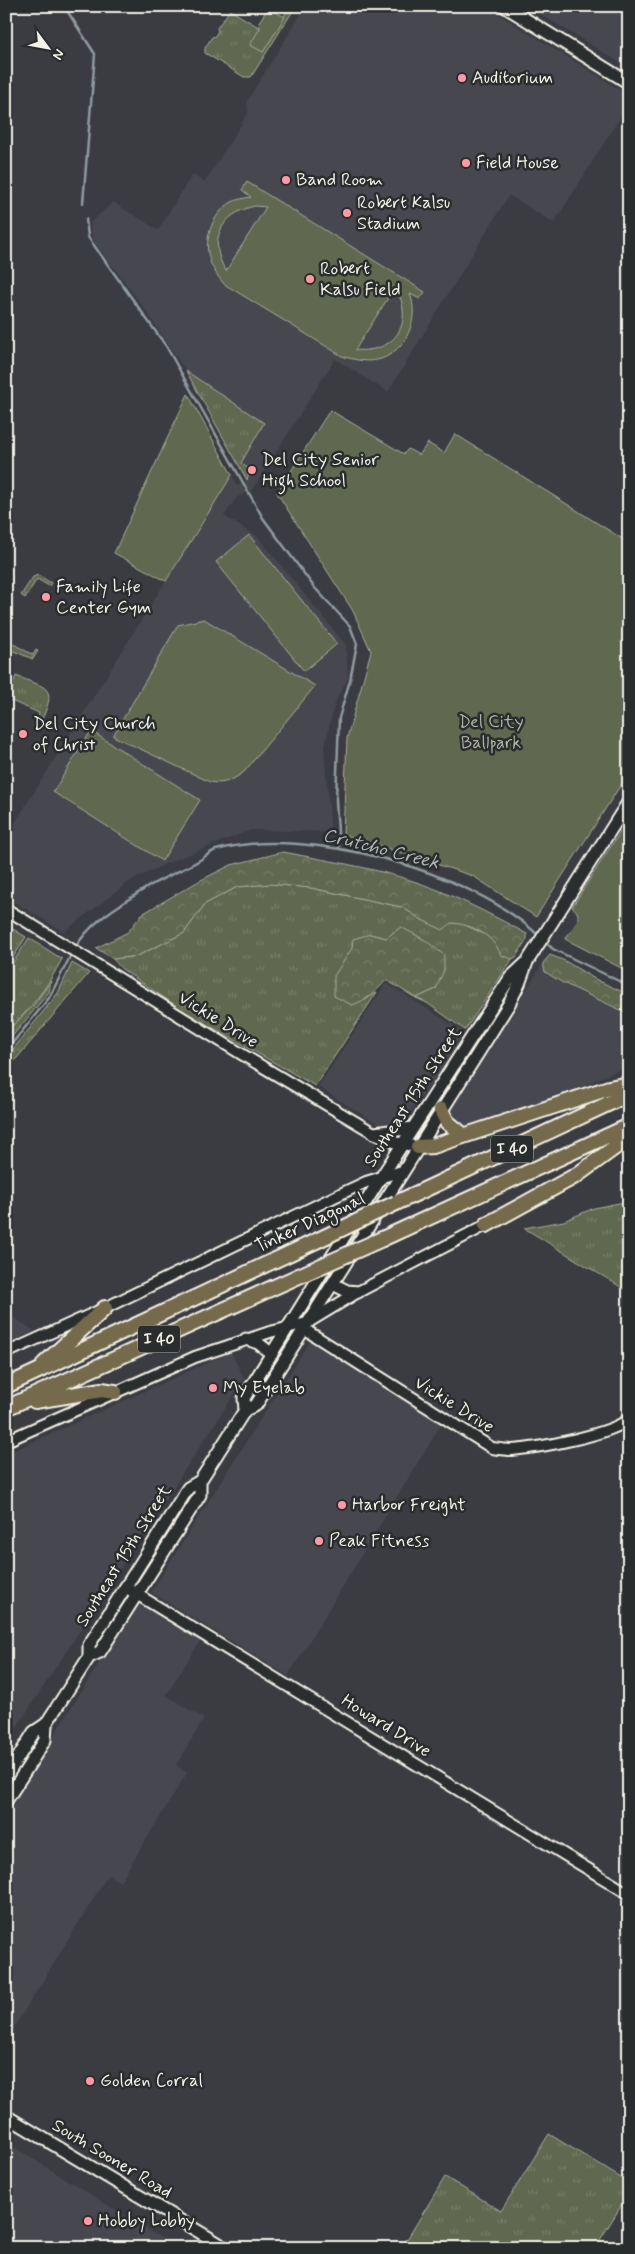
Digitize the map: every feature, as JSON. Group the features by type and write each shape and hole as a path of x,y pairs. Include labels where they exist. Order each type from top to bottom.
{"highway":[{"path":"418,1146 433,1146 609,1088 629,1084"},
{"name":"Tinker Diagonal","path":"6,1386 629,1094"},
{"path":"441,1110 446,1122 463,1135"},
{"name":"I 40","path":"12,1406 629,1126"},
{"path":"486,1225 577,1175 629,1137"},
{"path":"36,1372 105,1308"},
{"path":"12,1406 96,1391 115,1392"}],"main road":[{"path":"504,6 629,83"},
{"name":"Southeast 15th Street","path":"6,1777 34,1732 46,1724 89,1657 89,1645 188,1488 200,1482 245,1410 256,1405 333,1284 402,1170 509,1004 527,962 629,801"},
{"name":"Southeast 15th Street","path":"245,1410 244,1398 382,1176 510,978 527,962"},
{"path":"498,997 509,1004"},
{"path":"465,1050 476,1056"},
{"path":"374,1133 413,1128"},
{"path":"333,1284 347,1291 358,1292"},
{"path":"246,1339 258,1343 272,1354"},
{"name":"Southeast 15th Street","path":"89,1657 100,1652 200,1495 200,1482"},
{"name":"Southeast 15th Street","path":"6,1801 45,1740 46,1724"},
{"name":"South Sooner Road","path":"6,2116 226,2248"}],"street":[{"name":"Vickie Drive","path":"6,909 374,1133 403,1144 418,1146"},
{"name":"Tinker Diagonal","path":"6,1352 105,1308 336,1196 382,1176 402,1170"},
{"path":"6,1441 195,1357 246,1339 289,1327 306,1326 358,1292 486,1225"},
{"name":"Vickie Drive","path":"306,1326 492,1448 511,1450 585,1437 622,1426 629,1419"},
{"name":"Howard Drive","path":"126,1587 629,1894"}],"shaded area":[{"name":"Del City Senior High School","path":"306,6 485,6 627,94 629,103 554,223 509,195 388,392 335,359 252,490 237,497 224,516 258,537 346,645 348,678 335,702 324,749 331,832 251,830 172,861 130,881 64,932 6,897 6,837 232,475 237,486 247,480 186,371 142,305 92,239 90,223 113,202 158,230 192,175 205,182 248,113 247,101"},
{"path":"527,6 629,6 629,68"},
{"path":"543,963 629,1013 629,1065 581,1087 463,1128 446,1118"},
{"path":"386,983 463,1031 449,1060 400,1126 385,1127 318,1087"},
{"path":"6,1313 35,1331 6,1344"},
{"path":"310,1341 442,1423 288,1676 151,1592"},
{"path":"231,1352 244,1379 6,1744 6,1454"},
{"path":"138,1605 152,1609 201,1640 166,1695 204,1719 176,1765 187,1773 120,1882 108,1875 6,2041 6,1811 132,1611"},
{"path":"6,2142 172,2245 170,2248 6,2248"}],"green space":[{"path":"290,6 296,6 251,77 244,77 205,53 205,48 212,37 215,36 218,31 217,28 230,10 260,28 263,52"},
{"path":"268,8 285,17 263,52 250,45 260,28 259,22"},
{"name":"Robert Kalsu Field","path":"247,182 425,292 420,299 410,294 413,304 412,323 404,341 397,349 390,355 371,361 342,356 224,284 208,256 208,238 214,221 225,207 234,201 251,197 242,190","holes":["255,206 266,207 226,271 220,260 218,249 218,239 221,230 233,215","395,287 401,300 403,312 402,323 398,333 391,341 381,347 369,350 355,350"]},
{"path":"186,371 264,423 241,463 250,470 247,480"},
{"path":"188,394 232,475 166,581 114,553"},
{"name":"Del City Ballpark","path":"330,410 404,454 408,449 419,455 428,443 444,453 455,434 629,543 629,772 536,917 473,876 343,834 347,738 371,651 353,611 277,493"},
{"path":"249,535 337,644 304,671 216,562"},
{"path":"38,575 51,583 49,586 37,579 25,598 21,595 33,577"},
{"path":"204,619 315,686 244,772 220,783 210,782 113,736 178,625"},
{"path":"8,641 33,655 36,650 38,651 33,659 6,648"},
{"path":"16,676 46,689 49,700 42,719 38,717 39,713 9,700 11,694 9,692"},
{"path":"91,731 200,800 162,861 53,792"},
{"path":"629,818 629,972 565,939 578,919 576,911 572,907"},
{"path":"283,852 362,867 419,883 450,895 494,916 527,934 527,939 516,957 512,959 501,955 487,936 474,928 451,923 443,930 422,920 402,907 311,888 270,884 237,887 205,904 184,933 137,956 113,959 96,948 128,932 142,914 199,881 231,865"},
{"path":"270,884 311,888 402,907 422,920 463,924 486,935 513,958 465,1030 427,1003 416,998 436,989 386,938 370,934 364,1001 377,992 315,1086 182,1010 122,969 113,959 137,956 184,933 205,904 237,887"},
{"path":"6,925 26,937 6,969"},
{"path":"401,927 425,940 444,955 444,970 436,989 416,998 386,980 371,995 352,1005 334,996 334,976 352,948 353,939 370,934 386,938"},
{"path":"29,938 62,959 37,998 6,1032 6,973"},
{"path":"550,955 629,995 629,1014 563,983 545,972 543,963"},
{"path":"72,963 89,973 6,1071 6,1058 58,993"},
{"path":"51,981 49,992 6,1044 6,1032 33,1006"},
{"path":"629,1201 629,1292 524,1228 564,1221 594,1208"},
{"path":"549,2134 629,2183 629,2193 595,2248 418,2248 406,2241 445,2177 501,2211"}],"waterway":[{"path":"64,6 95,54 83,203"},
{"path":"86,219 88,237 166,346 263,518 314,587 350,626 357,644 350,680 339,718 336,800 339,848"},
{"name":"Crutcho Creek","path":"75,948 81,938 97,922 150,886 216,850 253,844 295,844 340,849 386,859 431,874 473,892 510,913 539,936"},
{"name":"Crutcho Creek","path":"544,941 553,949 629,986"},
{"name":"Crutcho Creek","path":"6,1051 49,998 72,953"}],"place":[{"name":"Auditorium","path":"462,78"},
{"name":"Field House","path":"466,163"},
{"name":"Band Room","path":"286,180"},
{"name":"Robert Kalsu Stadium","path":"347,213"},
{"name":"Robert Kalsu Field","path":"310,279"},
{"name":"Del City Senior High School","path":"252,470"},
{"name":"Family Life Center Gym","path":"46,597"},
{"name":"Del City Church of Christ","path":"23,734"},
{"name":"My Eyelab","path":"213,1388"},
{"name":"Harbor Freight","path":"342,1505"},
{"name":"Peak Fitness","path":"319,1541"},
{"name":"Golden Corral","path":"90,2081"},
{"name":"Hobby Lobby","path":"88,2221"}]}
